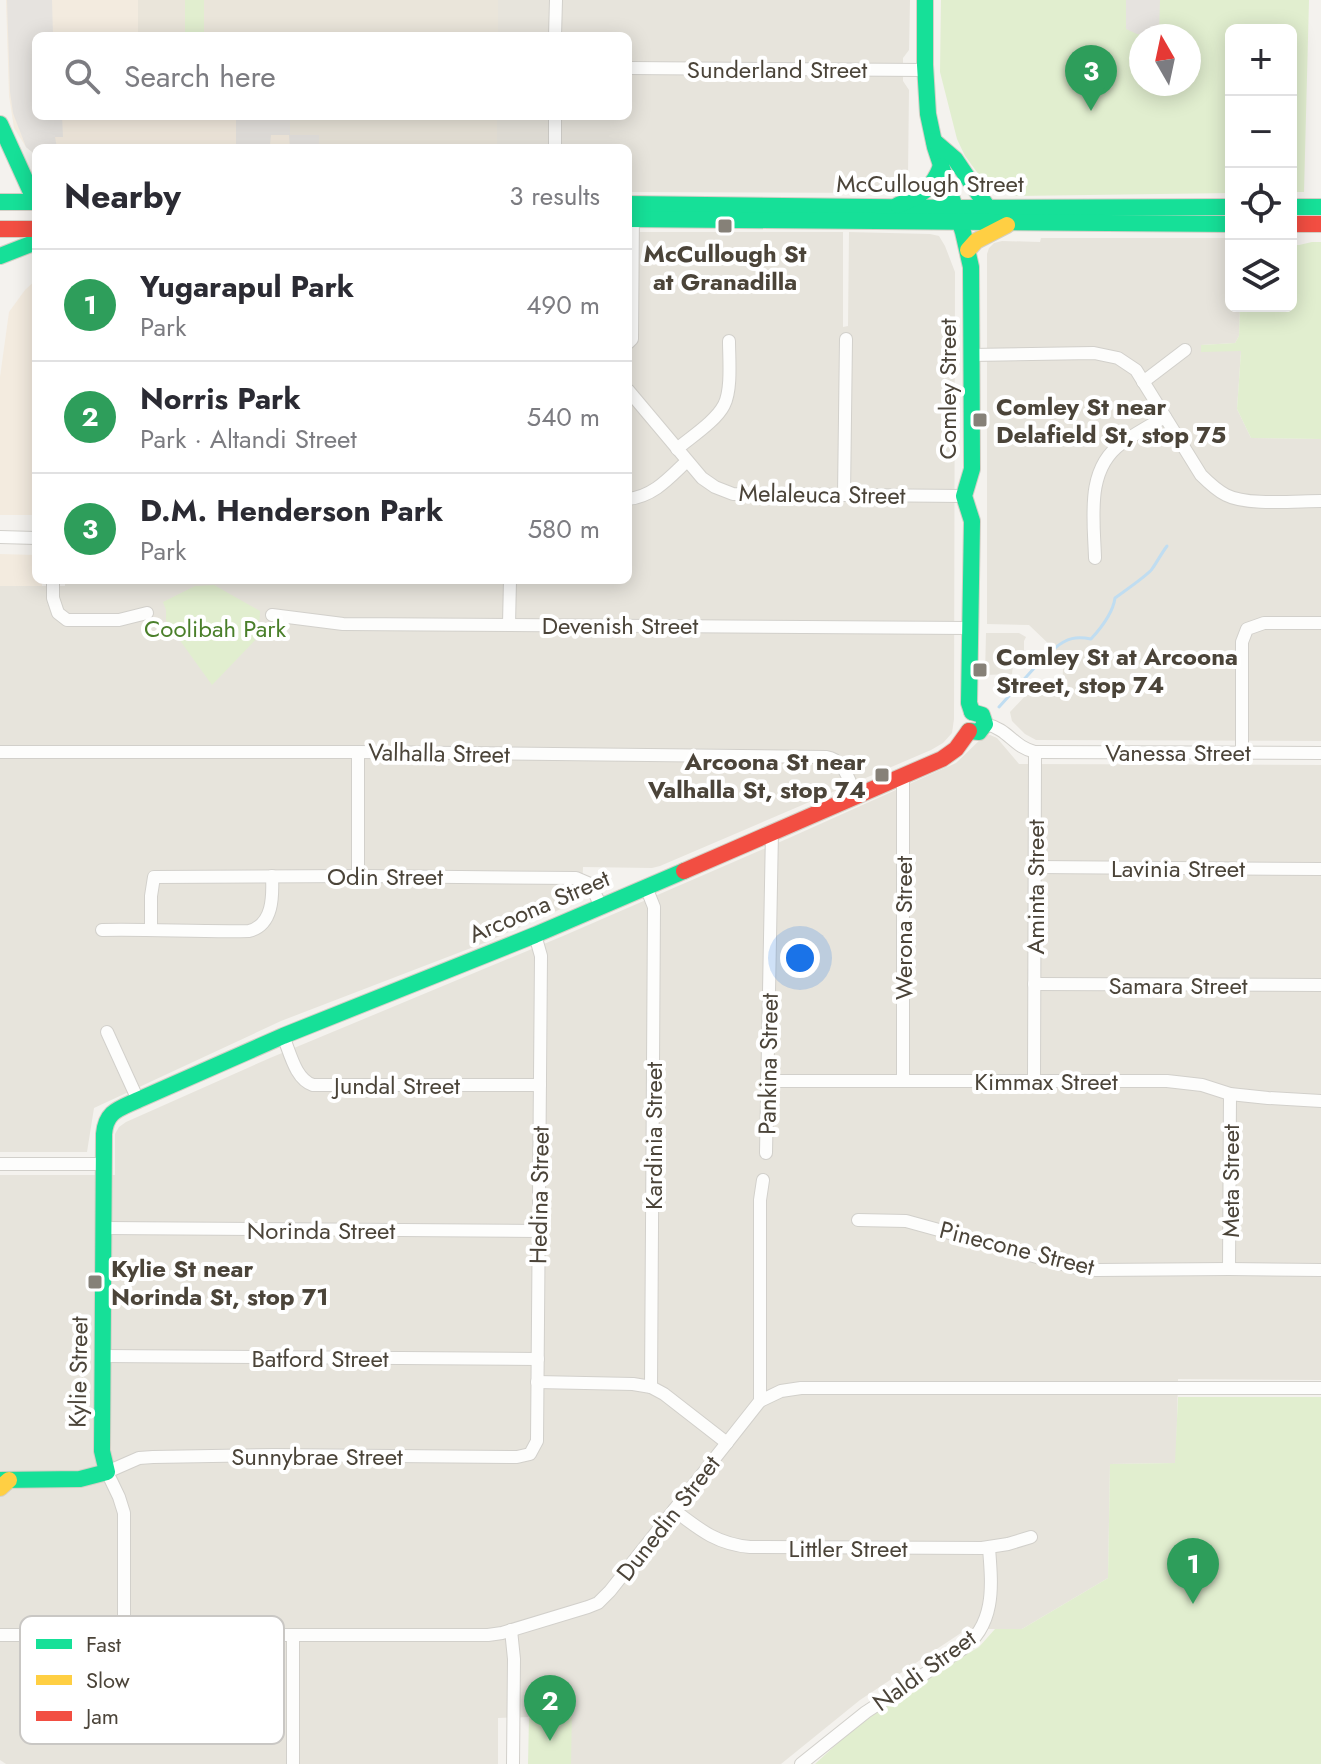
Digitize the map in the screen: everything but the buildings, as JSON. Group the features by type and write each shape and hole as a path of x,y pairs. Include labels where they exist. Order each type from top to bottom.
{"street":[{"path":"555,32 556,0"},
{"name":"Comley Street","path":"925,0 926,101 933,140 971,267 972,469 964,496 972,521 969,703 972,712 964,719 965,726 977,728"},
{"name":"Sunderland Street","path":"632,68 925,70"},
{"path":"555,120 555,144"},
{"path":"0,124 32,193"},
{"path":"933,140 955,159 988,208"},
{"path":"888,208 929,191 936,182 941,166"},
{"path":"0,202 32,200"},
{"name":"McCullough Street","path":"632,212 958,216 988,208 1225,207"},
{"path":"1297,207 1321,207"},
{"name":"McCullough Street","path":"632,212 888,208 1011,223 1225,224"},
{"path":"968,250 976,241 1011,223"},
{"path":"1297,224 1321,224"},
{"path":"0,229 32,229"},
{"path":"0,256 32,244"},
{"path":"844,495 846,339"},
{"path":"677,449 715,418 725,404 729,383 729,341"},
{"path":"1143,382 1185,350"},
{"path":"971,355 1094,353 1118,358 1136,370 1201,475 1227,496 1245,501 1321,501"},
{"name":"Melaleuca Street","path":"632,395 702,478 733,494 964,496"},
{"path":"1095,558 1094,491 1098,474 1120,444 1165,417"},
{"path":"632,498 646,496 687,461"},
{"path":"0,537 32,538"},
{"path":"53,584 58,613 67,620 119,620 147,613"},
{"path":"509,624 510,584"},
{"name":"Devenish Street","path":"272,615 343,624 970,628"},
{"path":"1242,752 1242,642 1247,629 1264,623 1321,623"},
{"path":"977,728 1001,729 1022,748 1035,752"},
{"name":"Arcoona Street","path":"117,1110 283,1036 535,935 942,759 977,728"},
{"name":"Valhalla Street","path":"0,752 826,757 840,762 856,795"},
{"path":"358,752 358,876"},
{"name":"Vanessa Street","path":"1035,752 1321,753"},
{"name":"Aminta Street","path":"1034,1081 1035,752"},
{"name":"Werona Street","path":"903,775 903,1081"},
{"name":"Pankina Street","path":"766,1153 772,831"},
{"name":"Lavinia Street","path":"1036,867 1321,869"},
{"path":"102,930 202,932 258,929 264,924 271,907 272,876"},
{"name":"Odin Street","path":"151,929 154,877 576,878 590,884 601,906"},
{"name":"Kardinia Street","path":"646,887 654,907 651,1387"},
{"name":"Hedina Street","path":"530,1454 537,1441 538,1359 541,956 535,935"},
{"name":"Samara Street","path":"1034,984 1321,985"},
{"path":"107,1032 138,1100"},
{"name":"Jundal Street","path":"283,1036 300,1076 313,1085 540,1085"},
{"name":"Kimmax Street","path":"769,1081 1167,1081 1202,1085 1230,1094 1321,1101"},
{"name":"Meta Street","path":"1229,1269 1230,1094"},
{"name":"Kylie Street","path":"117,1110 105,1124 102,1451 124,1513 124,1616"},
{"path":"0,1164 104,1164"},
{"path":"763,1180 760,1200 760,1401 781,1391 801,1388 1321,1388"},
{"name":"Pinecone Street","path":"858,1220 906,1221 1077,1268 1321,1270"},
{"name":"Norinda Street","path":"104,1228 539,1231"},
{"name":"Batford Street","path":"102,1356 538,1359"},
{"path":"537,1382 651,1387 727,1443"},
{"name":"Dunedin Street","path":"284,1635 488,1635 588,1607 603,1599 760,1401"},
{"name":"Sunnybrae Street","path":"107,1472 133,1460 153,1457 517,1457 530,1454"},
{"path":"3,1483 80,1479 107,1472"},
{"name":"Littler Street","path":"674,1510 712,1538 739,1546 989,1548 1031,1537"},
{"name":"Naldi Street","path":"801,1764 866,1712 974,1639 984,1625 988,1611 989,1548"},
{"path":"511,1630 514,1659 513,1764"},
{"path":"293,1635 293,1764"}],"shaded area":[{"path":"6,0 138,0 138,32 32,32 32,120 290,120 290,135 319,135 319,144 32,144 32,152 14,128 9,96"},
{"path":"7,0 52,0 53,32 32,32 32,120 62,120 63,137 55,137 56,144 32,144 32,152 26,147 13,113"},
{"path":"138,0 498,0 498,32 138,32"},
{"path":"498,0 910,0 909,50 903,58 903,81 909,90 906,181 900,189 891,193 632,192 632,144 497,144 497,120 632,120 632,32 498,32"},
{"path":"1126,0 1160,0 1159,24 1129,24 1129,30 1126,29"},
{"path":"236,120 290,120 290,135 319,135 319,144 290,144 289,135 271,135 270,144 236,144"},
{"path":"290,120 497,120 497,144 319,144 318,135 290,135"},
{"path":"632,232 843,232 843,327 848,326 849,232 939,236 955,272 954,719 952,733 943,743 660,866 583,867 582,897 579,901 484,943 281,1021 94,1108 87,1152 0,1152 0,586 632,584"},
{"path":"1041,238 1225,238 1225,312 1240,312 1239,336 1235,343 1201,345 1241,351 1237,409 1251,438 1321,439 1321,741 1036,740 1012,721 1010,712 1026,695 1062,695 1063,668 1069,659 1029,625 987,624 987,254 994,243 1002,241 1040,242"},
{"path":"32,284 32,515 0,515 0,377 9,312"},
{"path":"0,554 32,555 32,584 42,586 0,586"},
{"path":"986,633 1019,633 1026,637 1024,655 1013,665 1012,674 985,675"},
{"path":"984,736 997,738 1019,764 1321,765 1321,1380 1178,1379 1176,1463 1110,1464 1108,1578 1022,1629 967,1629 860,1700 781,1764 571,1764 571,1709 529,1717 498,1718 498,1764 6,1764 0,1760 0,1175 115,1175 115,1134 126,1122 270,1058 563,936 956,763"}],"green space":[{"path":"185,0 204,0 204,32 185,32"},
{"path":"941,0 1309,0 1304,192 1297,192 1297,24 1225,24 1225,193 1018,196 991,191 965,156 957,139 940,72"},
{"path":"1321,242 1321,439 1251,438 1237,409 1241,351 1201,352 1201,345 1235,343 1239,336 1240,312 1297,312 1299,245"},
{"name":"Coolibah Park","path":"214,585 260,611 259,636 212,685 166,621 163,602 195,586"},
{"path":"1178,1397 1321,1397 1321,1764 815,1764 864,1719 979,1647 995,1629 1022,1629 1108,1578 1110,1464 1175,1463"},
{"path":"572,1709 571,1764 528,1764 529,1717"}],"waterway":[{"path":"1055,648 1072,639 1091,639 1106,620 1115,598 1150,571 1167,546"},
{"path":"999,707 1046,655"}],"traffic: fast":[{"path":"925,0 928,114 971,267 972,469 964,496 972,521 969,703 972,712"},
{"path":"0,124 32,193"},
{"path":"934,141 955,159 988,208"},
{"path":"898,205 925,191 941,166"},
{"path":"0,202 32,202"},
{"path":"632,204 1225,207"},
{"path":"1297,207 1321,207"},
{"path":"632,219 1225,224"},
{"path":"0,256 32,244"},
{"path":"969,731 979,732 985,724 982,715 972,712"},
{"path":"0,1480 80,1479 107,1472 102,1451 104,1134 107,1120 115,1112 283,1036 535,935 684,871"}],"traffic: slow":[{"path":"968,250 976,241 1007,225"},
{"path":"0,1488 9,1480"}],"traffic: jam":[{"path":"1297,224 1321,224"},
{"path":"0,229 32,229"},
{"path":"684,871 942,759 956,749 969,731"}],"place":[{"name":"D.M. Henderson Park","path":"1091,111"},
{"name":"McCullough St at Granadilla","path":"725,226"},
{"name":"Comley St near Delafield St, stop 75","path":"980,420"},
{"name":"Comley St at Arcoona Street, stop 74","path":"980,670"},
{"name":"Arcoona St near Valhalla St, stop 74","path":"882,775"},
{"name":"Kylie St near Norinda St, stop 71","path":"95,1282"},
{"name":"Yugarapul Park","path":"1193,1604"},
{"name":"Norris Park","path":"550,1741"}]}
